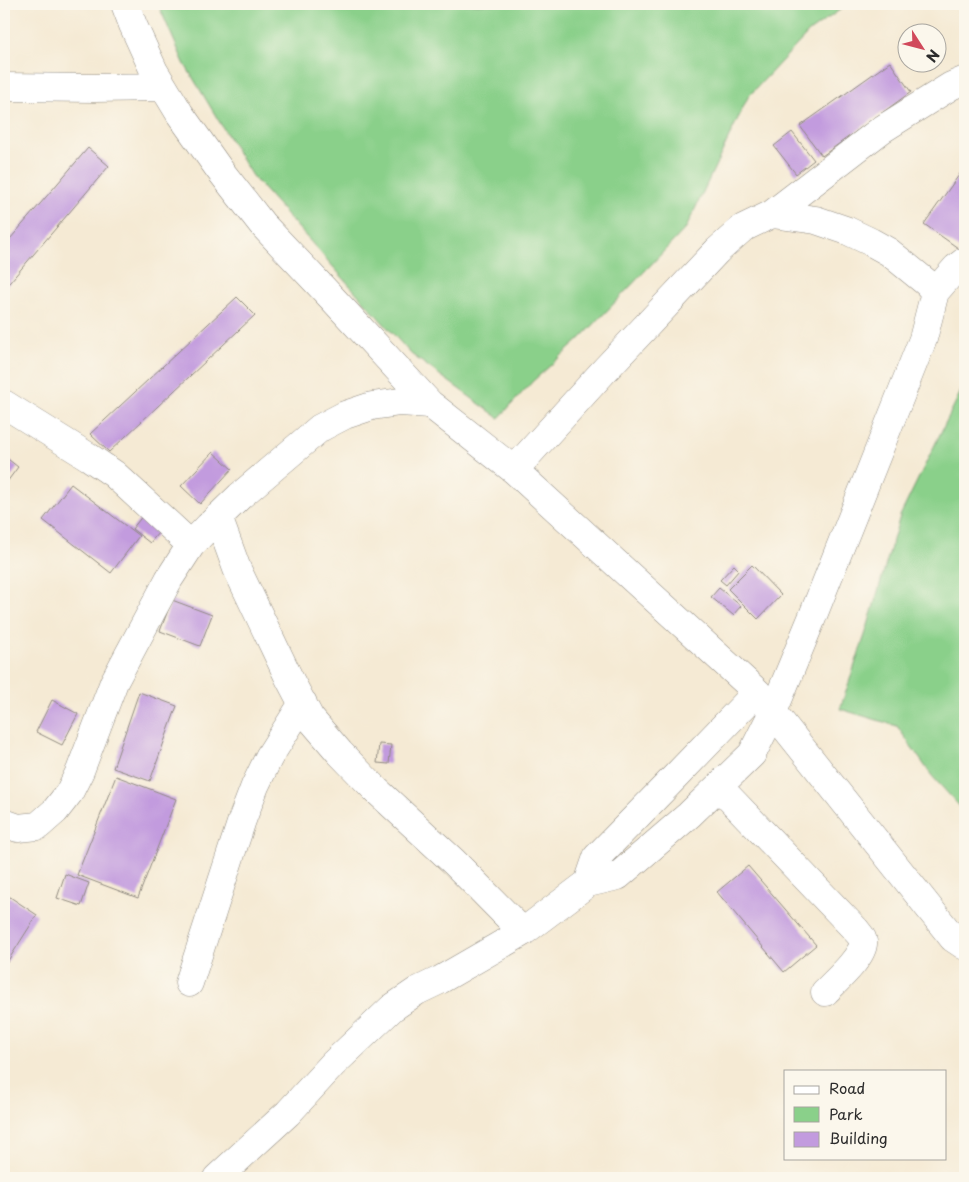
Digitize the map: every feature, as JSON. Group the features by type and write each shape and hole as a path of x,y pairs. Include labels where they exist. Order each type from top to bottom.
{"street":[{"path":"125,4 154,71 163,87 219,169 262,224 430,404 514,470 765,702 953,938 965,946"},
{"path":"514,470 717,251 743,228 772,214 880,130 951,86 965,80"},
{"path":"4,87 163,87"},
{"path":"772,214 816,220 872,242 889,252 927,283 935,292"},
{"path":"217,1178 288,1113 333,1064 392,1008 417,991 440,980 523,932 588,883 618,876 689,816 752,754 765,702 815,610 923,339 935,292 956,268 965,261"},
{"path":"4,823 18,828 38,826 55,811 68,793 80,771 114,682 165,586 191,545 218,517 320,428 345,415 372,406 400,402 430,404"},
{"path":"4,404 114,474 191,545"},
{"path":"218,517 237,569 310,718 340,753 375,789 454,862 523,932"},
{"path":"588,883 597,857 677,775 765,702"},
{"path":"189,983 242,820 255,786 270,757 303,703"},
{"path":"718,786 862,937 863,949 858,957 825,992"}],"green space":[{"path":"158,4 848,4 809,32 748,97 686,228 580,339 533,381 499,418 411,354 252,176 184,63"},
{"path":"965,383 965,812 932,776 897,726 840,709 866,632 900,516"}],"building":[{"path":"890,62 911,92 822,156 800,126"},
{"path":"792,132 814,160 796,174 774,146"},
{"path":"88,148 109,166 4,289 4,246"},
{"path":"965,169 965,253 924,224"},
{"path":"237,297 255,315 109,452 90,434"},
{"path":"213,452 232,469 200,504 181,486"},
{"path":"4,456 18,467 4,486"},
{"path":"71,484 139,536 111,573 43,520"},
{"path":"144,514 162,528 150,543 132,529"},
{"path":"734,565 739,570 726,585 720,580"},
{"path":"752,565 781,595 758,619 728,589"},
{"path":"719,588 741,606 733,615 711,597"},
{"path":"172,600 212,615 200,646 160,631"},
{"path":"139,692 177,706 150,781 113,768"},
{"path":"52,700 78,714 62,745 36,732"},
{"path":"379,744 391,745 389,764 377,763"},
{"path":"116,776 176,799 138,898 77,875"},
{"path":"748,866 816,945 784,972 717,892"},
{"path":"65,874 89,883 81,906 57,898"},
{"path":"4,893 37,915 4,967"}]}
